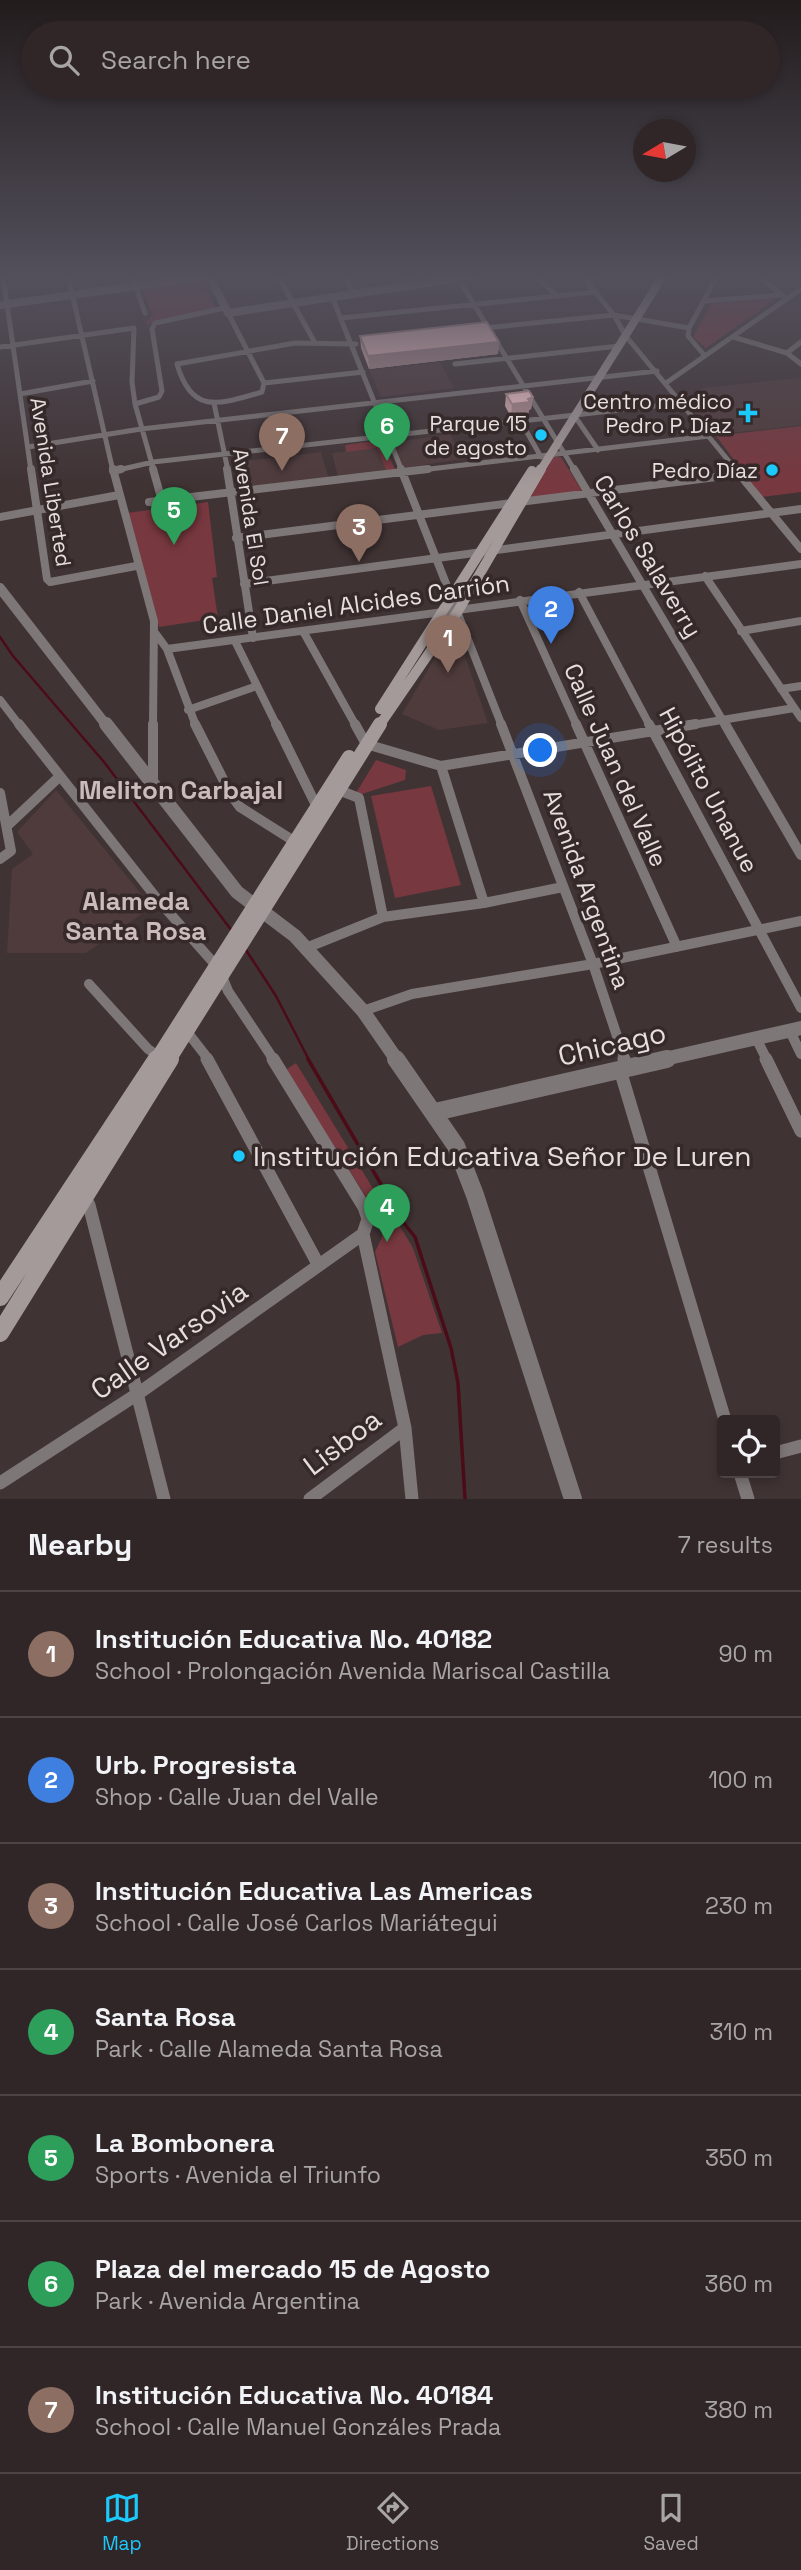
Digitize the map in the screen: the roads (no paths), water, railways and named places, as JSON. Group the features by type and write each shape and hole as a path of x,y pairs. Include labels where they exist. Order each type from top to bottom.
{"main road":[{"path":"364,740 458,611 512,503 614,346"},
{"path":"0,1333 4,1299 164,1059 452,598 524,501 545,456"},
{"path":"300,845 317,807 334,788"},
{"path":"164,1059 188,1033 218,970"}],"street":[{"path":"0,347 13,346"},
{"name":"Avenida Liberted","path":"13,346 50,582"},
{"path":"85,346 118,495 156,634 153,786"},
{"path":"133,346 132,382 135,404 162,501"},
{"path":"135,404 159,397 162,391 155,346"},
{"path":"245,346 247,350 264,383 265,388 261,392 214,403 192,394 185,387 177,364 247,350 277,346"},
{"name":"Avenida Argentina","path":"352,346 458,611 593,964 724,1415"},
{"name":"Carlos Salaverry","path":"499,346 643,584 801,855"},
{"path":"455,364 607,346"},
{"path":"636,346 801,549"},
{"path":"696,346 705,356"},
{"path":"666,383 720,346"},
{"path":"763,346 787,353 801,364"},
{"path":"787,353 796,346"},
{"path":"264,383 363,372"},
{"path":"28,447 216,420 656,372"},
{"path":"20,394 93,381"},
{"name":"Avenida El Sol","path":"214,403 232,493 236,538 253,638"},
{"path":"113,471 153,462 682,403"},
{"path":"570,416 598,450"},
{"path":"520,421 545,456"},
{"path":"149,502 709,436"},
{"path":"236,538 740,474"},
{"path":"0,517 118,495"},
{"path":"244,584 801,509"},
{"name":"Calle Daniel Alcides Carrión","path":"167,649 801,564"},
{"path":"50,582 136,566"},
{"path":"705,576 801,718"},
{"path":"0,589 12,600 254,916 283,925 306,948 363,1011 435,1112 456,1146 475,1195 573,1499"},
{"name":"Hipólito Unanue","path":"579,592 801,1008"},
{"name":"Calle Juan del Valle","path":"520,600 677,947"},
{"path":"741,631 801,621"},
{"path":"303,631 364,740 440,766 655,733 794,708"},
{"path":"156,634 167,649 188,710 240,807 300,845"},
{"path":"235,641 317,807"},
{"path":"188,710 257,686"},
{"path":"781,689 801,686"},
{"path":"0,700 59,778 218,970 364,1207 368,1219 363,1234 405,1428 412,1499"},
{"path":"440,766 484,903"},
{"path":"8,825 59,778"},
{"path":"334,788 359,799 383,917"},
{"path":"0,793 11,851 0,859"},
{"path":"306,948 383,917 484,903 563,887"},
{"path":"363,1011 412,994 593,964 801,921"},
{"path":"89,984 148,1049 164,1059"},
{"path":"795,1030 801,1054"},
{"name":"Chicago","path":"435,1112 795,1030"},
{"path":"188,1033 213,1066 318,1264"},
{"path":"756,1038 801,1131"},
{"path":"77,1192 89,1205 164,1499"},
{"name":"Calle Varsovia","path":"0,1483 139,1393 363,1234"},
{"name":"Lisboa","path":"310,1499 405,1428"},
{"path":"780,1452 801,1446"},
{"path":"742,1478 748,1499"}],"waterway":[{"path":"0,637 13,656 104,762 232,931"},
{"path":"244,947 276,996 309,1060"},
{"path":"308,1059 403,1222 415,1237 451,1348 458,1383 465,1499"}],"place":[{"name":"Centro médico Pedro P. Díaz","path":"748,413"},
{"name":"Parque 15 de agosto","path":"541,435"},
{"name":"Plaza del mercado 15 de Agosto","path":"387,461"},
{"name":"Pedro Díaz","path":"772,470"},
{"name":"Institución Educativa No. 40184","path":"282,471"},
{"name":"La Bombonera","path":"174,545"},
{"name":"Institución Educativa Las Americas","path":"359,562"},
{"name":"Urb. Progresista","path":"551,644"},
{"name":"Institución Educativa No. 40182","path":"448,673"},
{"name":"Institución Educativa Señor De Luren","path":"239,1156"},
{"name":"Santa Rosa","path":"387,1242"}],"district":[{"name":"Meliton Carbajal","path":"181,790"},
{"name":"Alameda Santa Rosa","path":"136,916"}]}
